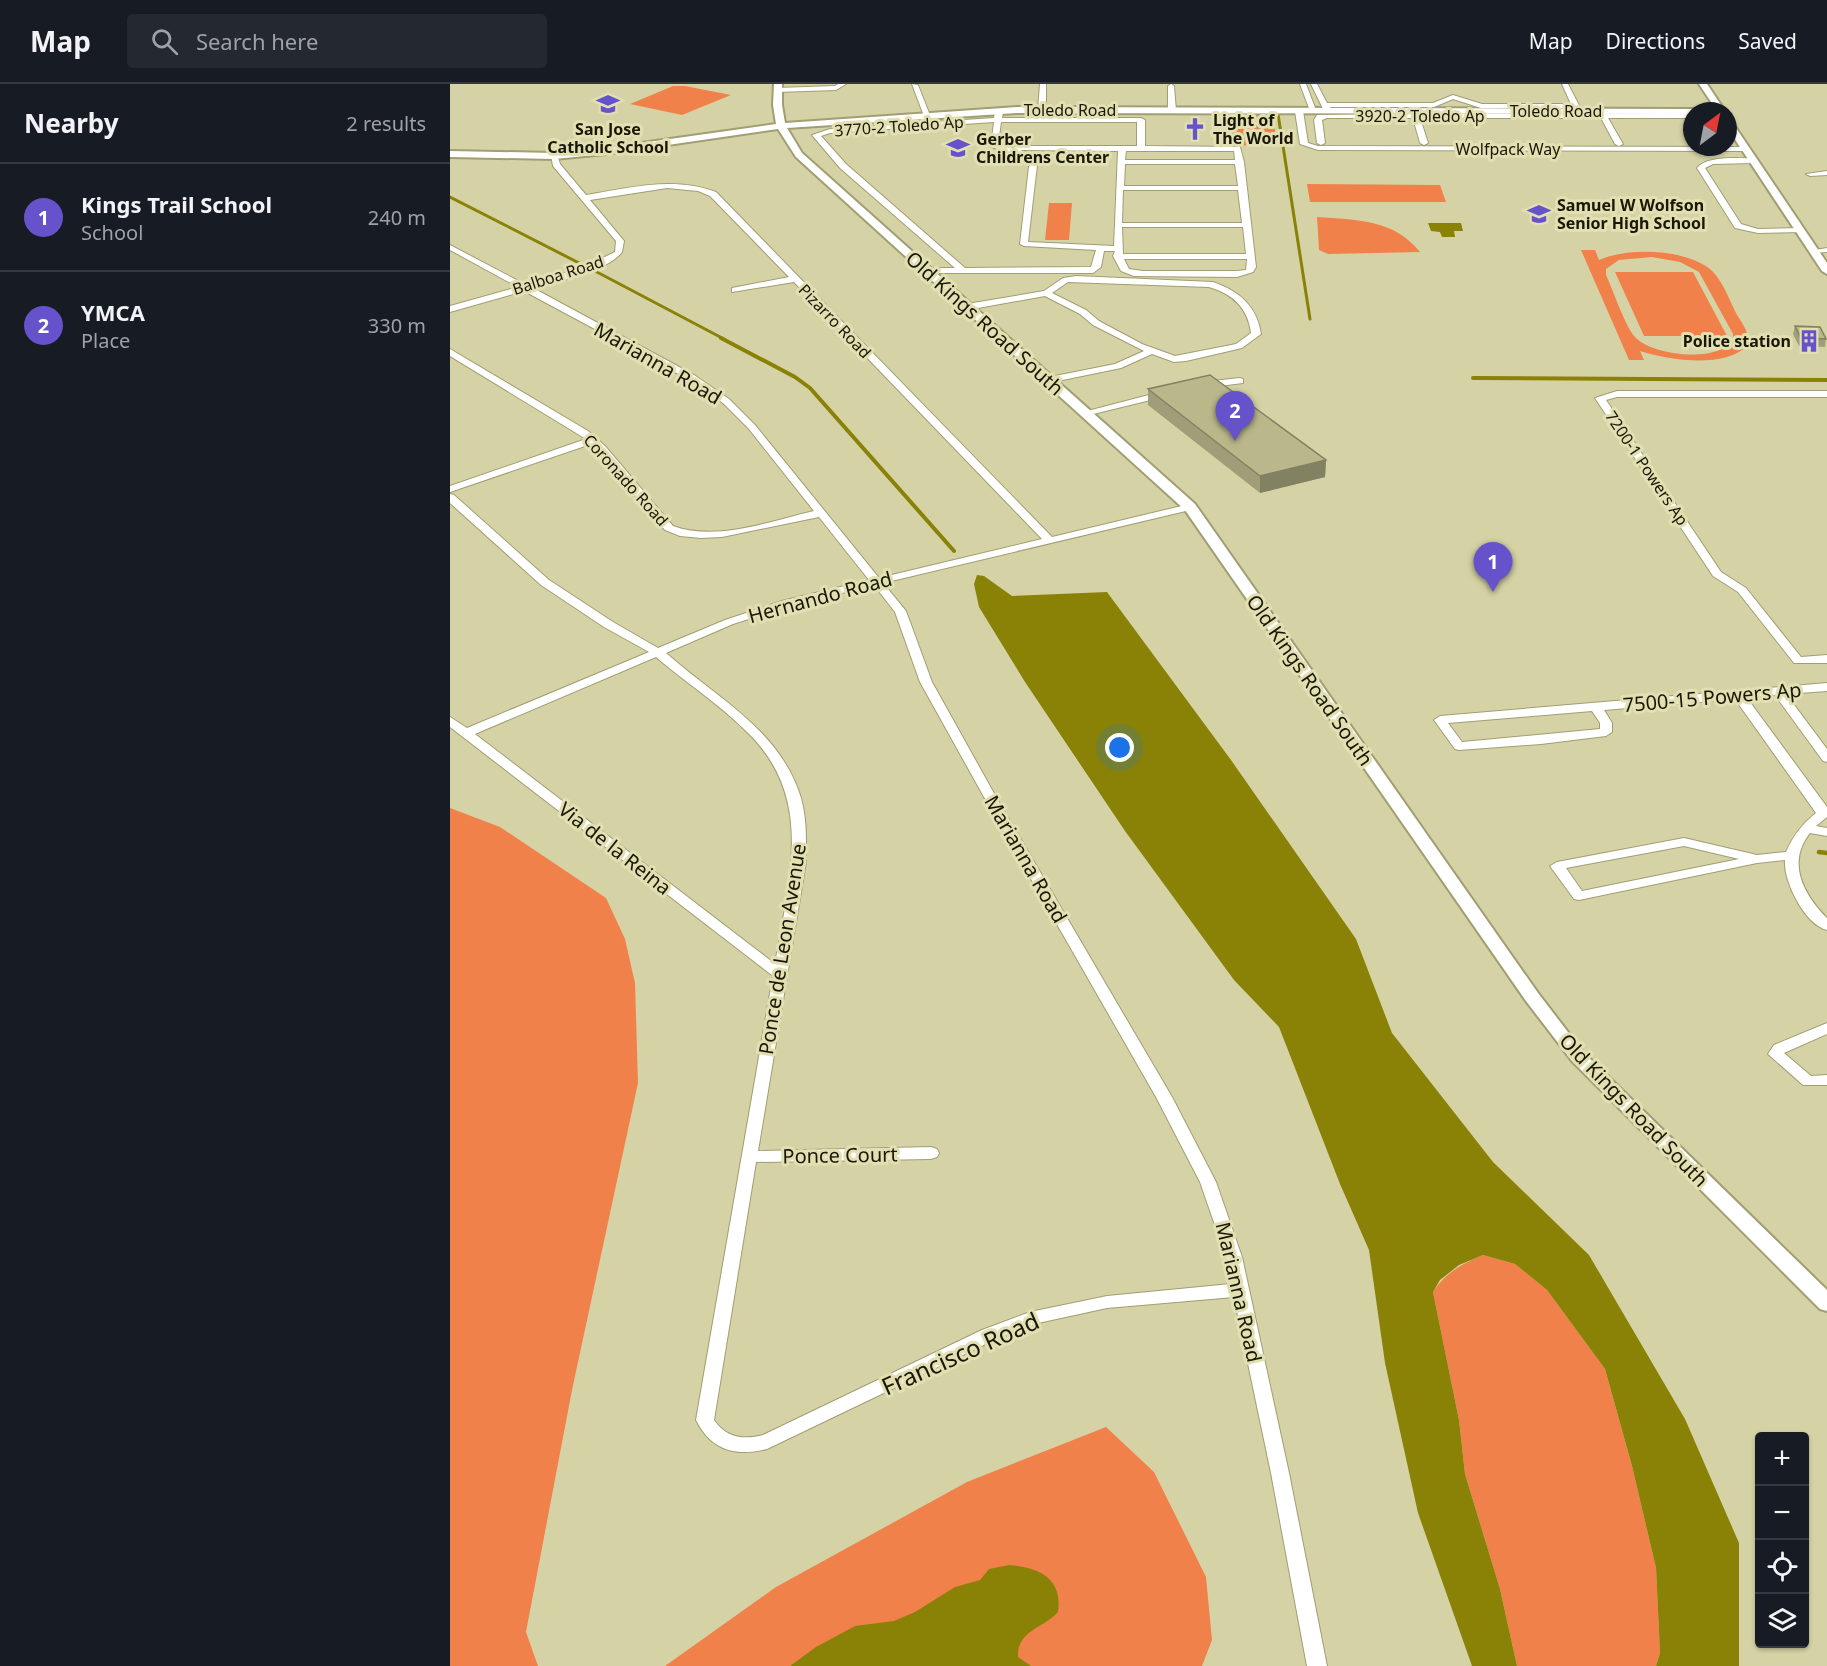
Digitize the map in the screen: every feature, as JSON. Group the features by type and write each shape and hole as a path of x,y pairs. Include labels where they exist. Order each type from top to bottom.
{"street":[{"path":"777,87 836,88 843,84"},
{"path":"1042,110 1043,84"},
{"path":"1303,84 1314,111"},
{"path":"1314,84 1326,108"},
{"path":"1565,84 1576,108"},
{"path":"1702,84 1715,102"},
{"path":"915,86 928,116"},
{"path":"1171,86 1172,111"},
{"path":"1450,86 1453,97"},
{"name":"Old Kings Road South","path":"777,87 776,108 784,136 799,154 1190,507 1532,997 1578,1057 1827,1304"},
{"path":"1435,108 1453,97"},
{"path":"1453,97 1482,108"},
{"name":"Toledo Road","path":"450,154 554,156 606,151 781,126 928,116 998,116 1042,110 1141,115 1172,111 1314,111 1326,108 1416,111 1435,108 1576,108 1603,114 1683,111"},
{"name":"Wolfpack Way","path":"1299,111 1304,144 1318,148 1746,149"},
{"path":"1416,111 1424,143"},
{"name":"3920-2 Toledo Ap","path":"1321,143 1318,120 1320,117 1416,111 1683,116"},
{"path":"1603,114 1619,144"},
{"path":"1141,115 1142,147"},
{"name":"3770-2 Toledo Ap","path":"963,271 843,166 816,135 830,131 998,116 1141,115"},
{"path":"998,116 994,145 1034,157 1024,244 1117,253 1250,257"},
{"path":"1737,136 1827,271"},
{"path":"1012,150 1020,148 1122,150 1142,147 1238,149 1251,269 1237,274 1143,274 1127,272 1122,268 1117,253 1122,150"},
{"name":"Balboa Road","path":"450,309 602,262 617,254 621,248 620,241 556,164 554,156"},
{"path":"1754,161 1712,162 1701,168 1738,226 1758,231 1800,230"},
{"path":"1121,162 1240,162"},
{"path":"1810,174 1827,173"},
{"name":"Pizarro Road","path":"585,198 668,186 709,192 1050,540"},
{"path":"1120,188 1243,188"},
{"path":"1119,225 1247,225"},
{"name":"Marianna Road","path":"450,247 691,377 722,397 752,427 900,611 926,682 1190,1144 1219,1209 1234,1257 1280,1473 1317,1666"},
{"path":"927,271 1093,270 1097,267 1100,250"},
{"path":"1813,250 1827,250"},
{"path":"735,290 795,279"},
{"path":"967,307 1047,293 1066,280 1076,279 1210,284 1237,296 1249,308 1256,333 1239,346 1174,359 1151,351 1096,323 1083,312 1047,293"},
{"path":"1048,380 1118,366 1151,351"},
{"name":"Coronado Road","path":"450,352 573,425 591,440 669,528 676,532 693,537 716,535 821,513"},
{"path":"1194,387 1240,381"},
{"path":"1084,413 1172,393"},
{"name":"7200-1 Powers Ap","path":"1827,394 1617,394 1600,398 1717,574 1742,590 1798,661 1827,659"},
{"path":"450,489 591,440"},
{"name":"Ponce de Leon Avenue","path":"450,497 558,592 658,652 677,670 729,706 750,725 783,771 792,791 801,843 705,1420 709,1430 724,1443"},
{"name":"Hernando Road","path":"466,733 761,611 877,581 1190,507"},
{"name":"7500-15 Powers Ap","path":"1596,706 1606,723 1606,732 1541,740 1459,746 1440,720 1496,714 1827,687"},
{"path":"1778,691 1827,758"},
{"path":"1739,695 1825,812 1807,829 1791,855 1790,866 1793,881 1806,905 1827,926"},
{"name":"Via de la Reina","path":"450,721 779,974"},
{"path":"1807,829 1827,832"},
{"path":"1757,859 1684,842 1557,866 1579,896 1757,859 1791,855"},
{"path":"1827,1029 1779,1049 1775,1054 1808,1081 1827,1080"},
{"name":"Ponce Court","path":"750,1157 931,1153"},
{"name":"Francisco Road","path":"724,1443 755,1445 767,1442 988,1335 1036,1317 1107,1302 1241,1290"}],"shaded area":[{"path":"673,86 685,86 731,95 682,115 630,104"},
{"path":"1228,115 1272,116 1278,146 1230,145"},
{"path":"1307,184 1440,185 1446,202 1310,202"},
{"path":"1049,203 1072,203 1069,240 1045,240"},
{"path":"1317,217 1360,221 1386,227 1410,241 1420,252 1328,254 1319,250"},
{"path":"1428,223 1461,223 1463,231 1454,231 1455,237 1442,237 1440,232 1431,231"},
{"path":"1581,250 1595,250 1599,260 1625,253 1672,254 1699,262 1710,269 1722,284 1745,329 1748,337 1747,346 1725,358 1710,360 1680,359 1640,351 1644,360 1629,360","holes":["1652,257 1680,262 1699,272 1733,334 1733,340 1714,352 1685,354 1656,349 1644,344 1635,337 1627,325 1606,275 1606,269 1619,260"]},
{"path":"1615,272 1693,272 1727,336 1644,336"},
{"path":"977,575 984,576 1012,596 1107,592 1231,760 1356,939 1392,1033 1493,1162 1589,1255 1685,1419 1739,1543 1739,1666 1656,1666 1660,1653 1656,1568 1632,1466 1605,1369 1547,1290 1515,1264 1483,1255 1459,1265 1440,1280 1433,1292 1459,1420 1465,1474 1500,1589 1517,1666 1472,1666 1418,1513 1385,1363 1369,1250 1340,1184 1279,1027 1234,980 1125,831 1025,682 979,607 974,584"},
{"path":"450,808 500,827 606,898 625,939 635,983 638,1083 572,1390 526,1632 538,1666 450,1666"},
{"path":"1483,1255 1515,1264 1547,1290 1605,1369 1632,1466 1656,1568 1660,1653 1656,1666 1517,1666 1500,1589 1465,1474 1459,1420 1433,1292 1455,1269"},
{"path":"1106,1427 1154,1472 1206,1577 1212,1640 1202,1666 665,1666 776,1587 967,1482"},
{"path":"1009,1565 1030,1568 1047,1577 1053,1583 1059,1600 1058,1612 1026,1635 1019,1648 1018,1657 1031,1666 790,1666 816,1647 855,1626 894,1621 915,1612 955,1587 980,1580 989,1569"}],"building":[{"path":"1795,326 1820,327 1826,339 1801,338"},
{"path":"1210,375 1326,460 1260,476 1148,389"}],"waterway":[{"path":"1230,114 1278,114 1310,319"},
{"path":"450,197 581,264"},
{"path":"595,271 724,339"},
{"path":"721,338 795,377 810,388 954,551"},
{"path":"1473,378 1827,380"},
{"path":"1819,852 1827,853"}],"place":[{"name":"San Jose Catholic School","path":"608,104"},
{"name":"Light of The World","path":"1195,129"},
{"name":"Gerber Childrens Center","path":"958,148"},
{"name":"Samuel W Wolfson Senior High School","path":"1539,214"},
{"name":"Police station","path":"1809,341"},
{"name":"YMCA","path":"1235,441"},
{"name":"Kings Trail School","path":"1493,592"}]}
